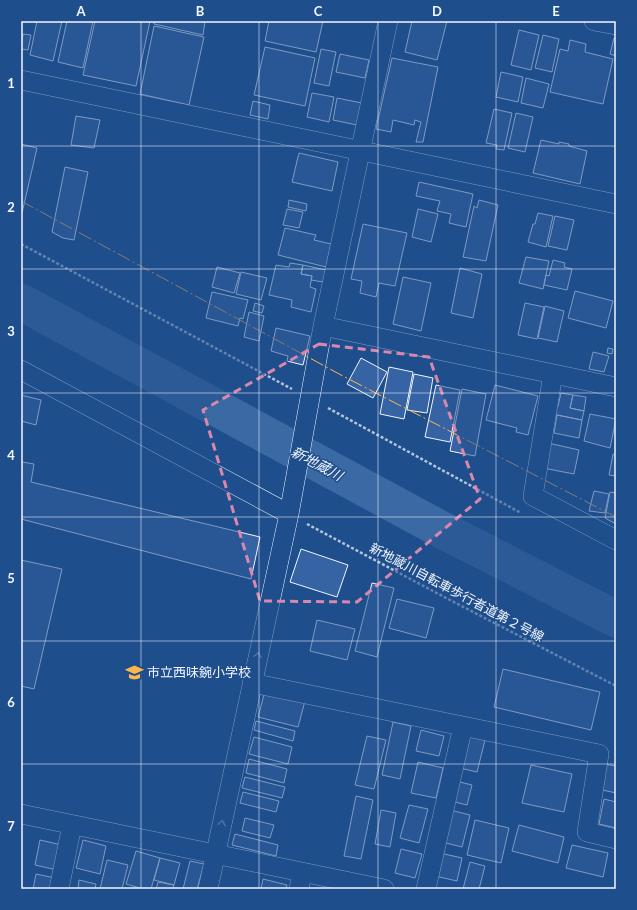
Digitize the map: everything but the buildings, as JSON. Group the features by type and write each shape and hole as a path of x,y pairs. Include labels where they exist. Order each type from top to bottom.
{"street":[{"path":"208,889 289,514 323,326 388,21"},
{"path":"594,21 616,26"},
{"path":"21,80 616,204"},
{"path":"323,326 616,387"},
{"path":"21,370 289,514"},
{"path":"553,374 533,496 616,540"},
{"path":"252,683 599,754 587,832 616,838"},
{"path":"426,889 463,726"},
{"path":"21,814 215,855 300,880 377,888"},
{"path":"59,889 72,825"}],"path":[{"name":"新地蔵川自転車歩行者道第２号線","path":"289,514 448,599 616,686"}],"highlighted area":[{"path":"319,344 429,357 480,499 357,602 260,601 203,410"}],"waterway":[{"name":"新地蔵川","path":"21,302 442,530 616,619"}],"power":[{"path":"21,201 341,375 616,517"}],"place":[{"name":"市立西味鋺小学校","path":"134,672"}]}
